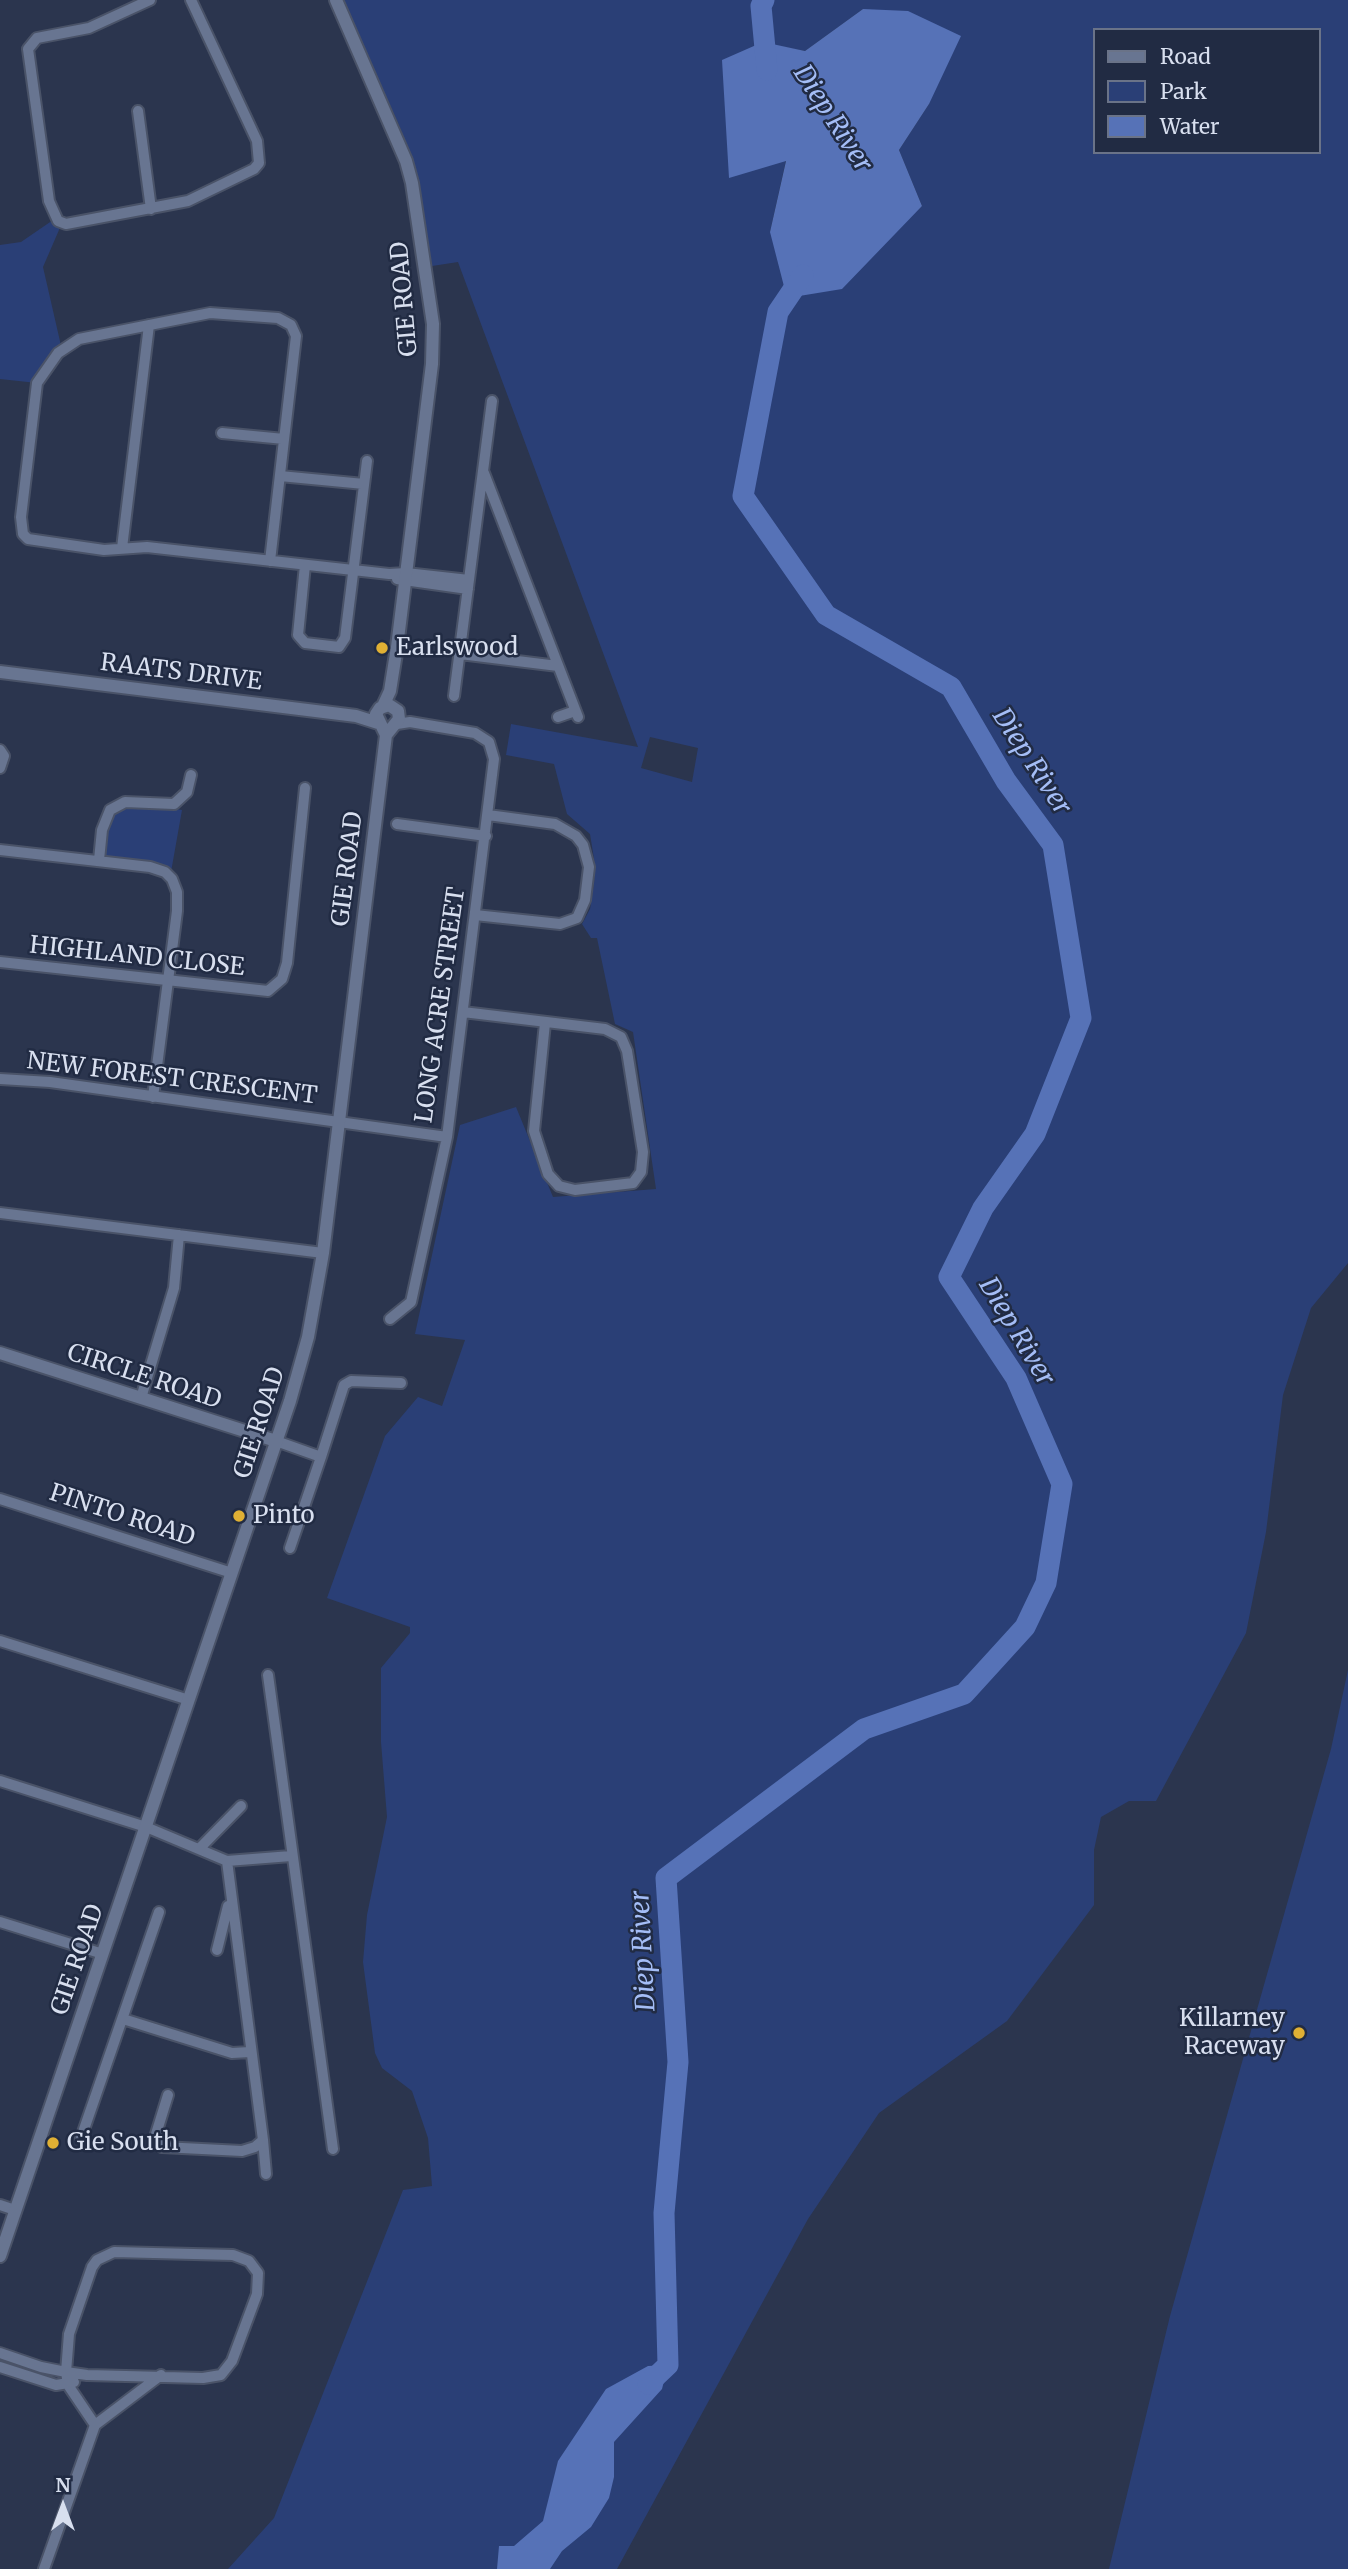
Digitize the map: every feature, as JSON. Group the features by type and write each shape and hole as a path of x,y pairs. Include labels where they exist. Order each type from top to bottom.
{"street":[{"path":"150,0 89,28 37,38 28,49 27,58 49,201 58,221 76,224 201,196 254,169 259,163 257,141 191,0"},
{"name":"GIE ROAD","path":"0,2256 276,1441 308,1337 323,1254 432,364 431,303 406,161 336,0"},
{"path":"138,111 151,209"},
{"path":"270,561 296,336 291,325 278,318 219,312 79,339 58,353 42,372 37,383 20,517 23,534 38,543 104,550 148,547 469,584"},
{"path":"122,548 149,325"},
{"path":"454,696 492,401"},
{"path":"222,433 284,439"},
{"path":"305,565 298,635 305,643 339,647 345,638 367,461"},
{"path":"483,471 577,714 558,717"},
{"path":"280,476 364,484"},
{"path":"478,509 490,504 503,517"},
{"path":"460,654 558,666"},
{"name":"RAATS DRIVE","path":"0,672 390,719"},
{"name":"LONG ACRE STREET","path":"338,1121 447,1137 486,836 494,759 489,742 475,733 390,719"},
{"path":"0,750 4,756 0,768"},
{"path":"99,860 102,830 110,810 125,802 173,804 187,792 191,775"},
{"name":"HIGHLAND CLOSE","path":"0,962 268,991 282,979 287,963 305,788"},
{"path":"475,915 560,924 576,918 585,900 589,867 583,845 576,836 555,824 488,815"},
{"path":"397,824 486,836"},
{"path":"0,850 150,867 165,872 172,879 177,892 177,911 153,1097"},
{"path":"463,1012 610,1030 624,1041 643,1152 641,1172 633,1183 575,1191 559,1186 548,1174 534,1131 545,1023"},
{"name":"NEW FOREST CRESCENT","path":"0,1079 338,1121"},
{"path":"390,1319 411,1303 447,1137"},
{"path":"0,1213 323,1254"},
{"path":"141,1398 173,1288 180,1235"},
{"name":"CIRCLE ROAD","path":"0,1353 276,1441"},
{"path":"290,1548 344,1385 351,1381 401,1383"},
{"path":"276,1441 321,1457"},
{"name":"PINTO ROAD","path":"0,1499 232,1573"},
{"path":"0,1641 189,1700"},
{"path":"268,1675 333,2149"},
{"path":"0,1781 146,1827 227,1861 291,1856"},
{"path":"199,1849 241,1805"},
{"path":"227,1861 267,2174"},
{"path":"217,1950 230,1900"},
{"path":"81,2138 159,1912"},
{"path":"0,1923 103,1954"},
{"path":"122,2019 232,2053 250,2052"},
{"path":"168,2095 156,2134 162,2147 242,2151 255,2147 263,2140"},
{"path":"0,2205 15,2210"},
{"path":"0,2353 66,2372 87,2375 213,2377 229,2367 257,2294 258,2273 249,2261 233,2255 114,2252 103,2256 92,2267 69,2334 66,2372 68,2385 94,2425"},
{"path":"0,2367 32,2379 68,2385 87,2375"},
{"path":"44,2569 94,2425 161,2375"}],"green space":[{"path":"342,0 1348,0 1348,1263 1311,1308 1283,1395 1266,1532 1246,1633 1156,1801 1129,1801 1101,1817 1094,1850 1094,1905 1007,2021 879,2113 808,2219 617,2569 228,2569 274,2518 403,2190 432,2186 428,2138 412,2091 382,2068 375,2053 363,1962 367,1915 387,1817 381,1742 381,1668 410,1633 410,1627 327,1598 385,1436 418,1397 442,1406 465,1340 415,1334 460,1125 516,1107 553,1197 656,1189 633,1032 615,1024 597,938 591,938 582,924 590,909 594,884 595,865 590,834 567,814 554,764 506,755 511,724 638,747 458,262 432,266 415,169 399,125","holes":["863,9 929,104 899,150 922,206 895,231 770,232 786,160 729,177 763,43 805,51","650,737 698,748 692,782 641,768"]},
{"path":"56,218 62,223 43,267 62,350 37,383 0,379 0,245 21,242"},
{"path":"128,802 182,810 171,872 100,860 106,821 116,808"},
{"name":"Killarney Raceway","path":"1348,1670 1348,2569 1109,2569 1170,2316 1331,1749"}],"water":[{"path":"863,9 908,11 961,36 929,104 899,150 922,206 842,289 787,298 770,232 786,161 729,178 722,60 763,42 805,51"},
{"path":"668,2365 662,2389 614,2442 614,2477 609,2498 591,2527 562,2551 550,2569 497,2569 499,2546 514,2546 543,2521 558,2461 606,2389 648,2366"}],"waterway":[{"name":"Diep River","path":"764,0 761,6 767,70"},
{"name":"Diep River","path":"648,2384 668,2365 664,2213 678,2062 666,1878 864,1729 964,1694 1025,1627 1046,1583 1062,1484 1016,1378 949,1277 983,1208 1035,1134 1081,1018 1053,845 1006,781 951,687 826,615 743,496 778,312 803,275"}],"place":[{"name":"Earlswood","path":"382,648"},
{"name":"Pinto","path":"239,1516"},
{"name":"Killarney Raceway","path":"1299,2033"},
{"name":"Gie South","path":"53,2143"}]}
